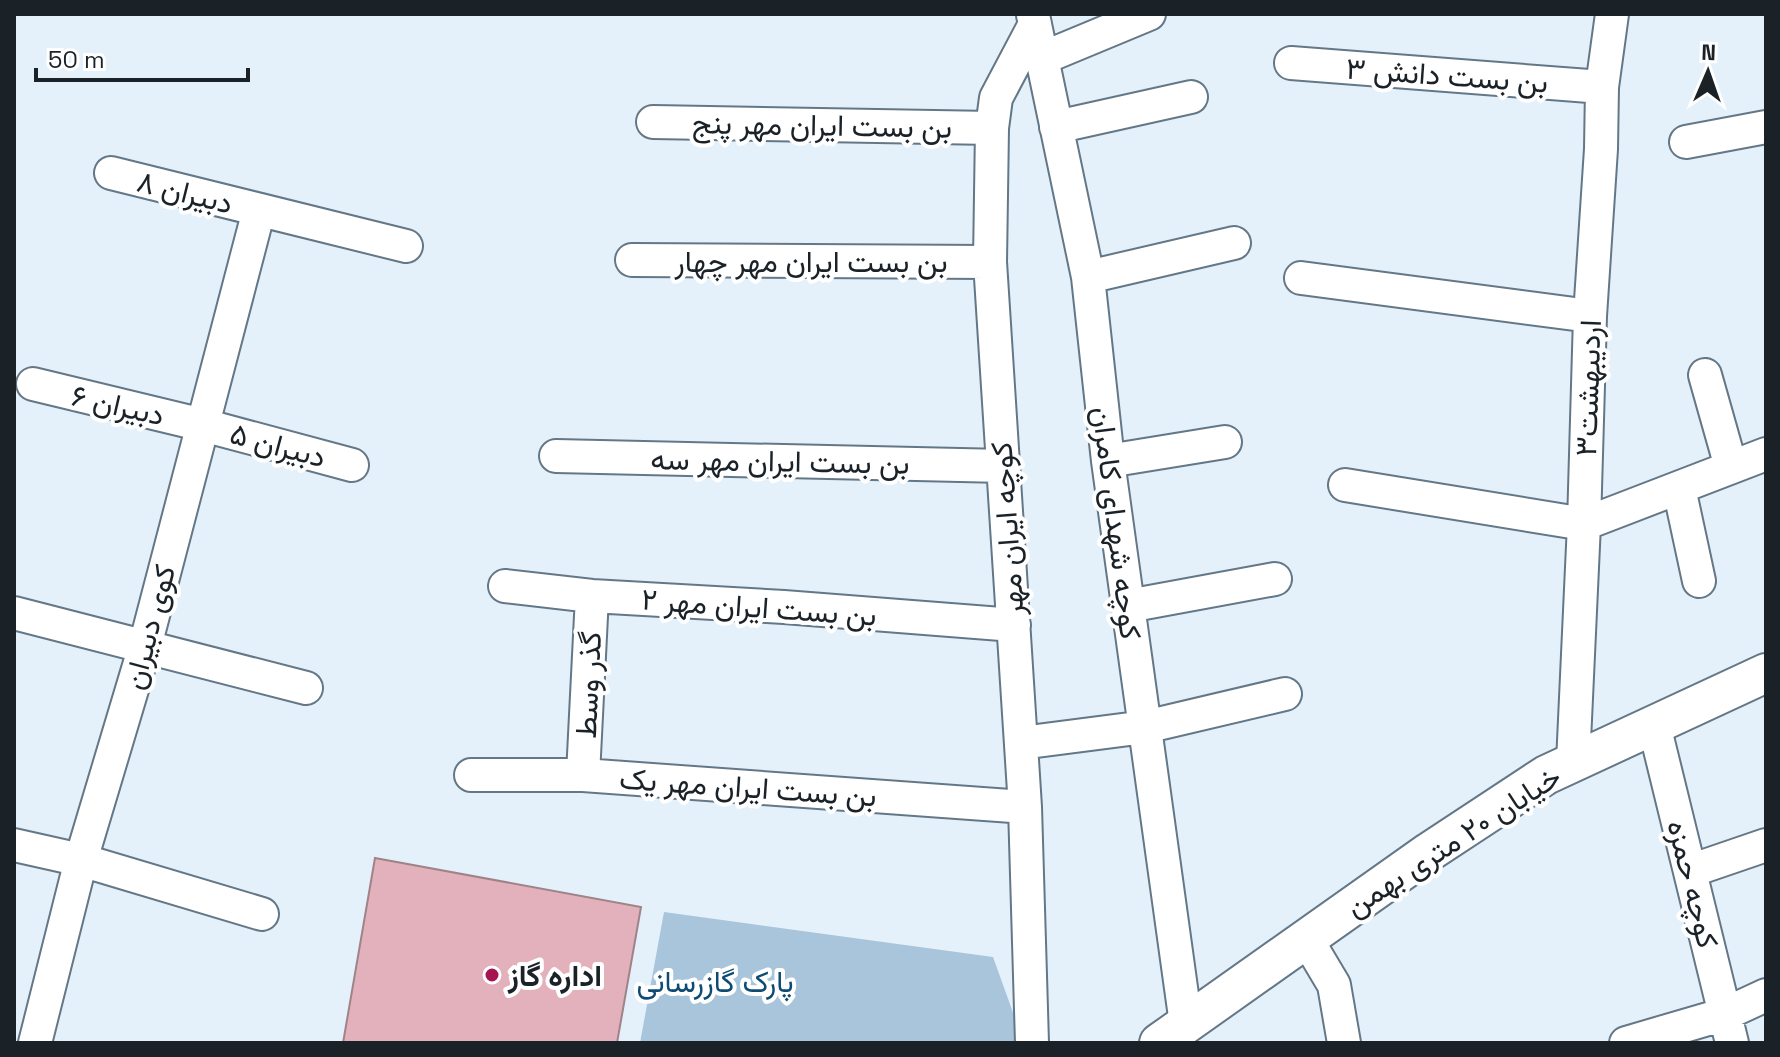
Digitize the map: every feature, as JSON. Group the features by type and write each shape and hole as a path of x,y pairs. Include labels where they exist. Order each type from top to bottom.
{"street":[{"path":"1043,58 1149,14"},
{"name":"اردیبهشت۳","path":"1573,763 1590,316 1602,87 1612,14"},
{"name":"کوچه شهدای کامران","path":"1034,19 1088,277 1108,461 1145,727 1173,1033"},
{"name":"کوچه ایران مهر","path":"1032,1043 1025,807 990,262 992,128 996,98 1034,19"},
{"name":"بن بست دانش ۳","path":"1291,63 1602,87"},
{"path":"1056,127 1191,97"},
{"name":"بن بست ایران مهر پنج","path":"653,122 992,128"},
{"path":"1686,142 1766,127"},
{"name":"دبیران ۸","path":"111,173 406,246"},
{"name":"کوی دبیران","path":"35,1043 81,860 145,646 259,210"},
{"path":"1088,277 1234,243"},
{"name":"بن بست ایران مهر چهار","path":"632,260 990,262"},
{"path":"1301,278 1590,316"},
{"path":"1705,375 1731,467"},
{"name":"دبیران ۶","path":"33,384 203,425"},
{"name":"دبیران ۵","path":"203,425 352,465"},
{"path":"1108,461 1225,442"},
{"path":"1345,485 1584,524 1766,454"},
{"name":"بن بست ایران مهر سه","path":"556,456 1004,466"},
{"path":"1679,488 1699,581"},
{"path":"1128,606 1275,579"},
{"name":"۲ بن بست ایران مهر","path":"505,586 592,596 1014,625"},
{"name":"گذر وسط","path":"583,775 592,596"},
{"path":"14,613 306,688"},
{"name":"خیابان ۲۰ متری بهمن","path":"1173,1033 1429,852 1546,775 1766,673"},
{"path":"1021,743 1145,727 1285,694"},
{"name":"کوچه حمزه","path":"1654,725 1729,1029"},
{"name":"بن بست ایران مهر یک","path":"471,775 583,775 1025,807"},
{"path":"14,845 81,860 262,914"},
{"path":"1690,871 1766,845"},
{"path":"1306,938 1334,985 1344,1043"},
{"path":"1626,1043 1729,1029 1766,995"}],"green space":[{"name":"پارک گازرسانی","path":"664,912 993,957 1024,1043 640,1043"}],"building":[{"name":"اداره گاز","path":"375,858 641,907 617,1043 343,1043"}],"place":[{"name":"اداره گاز","path":"492,975"}]}
